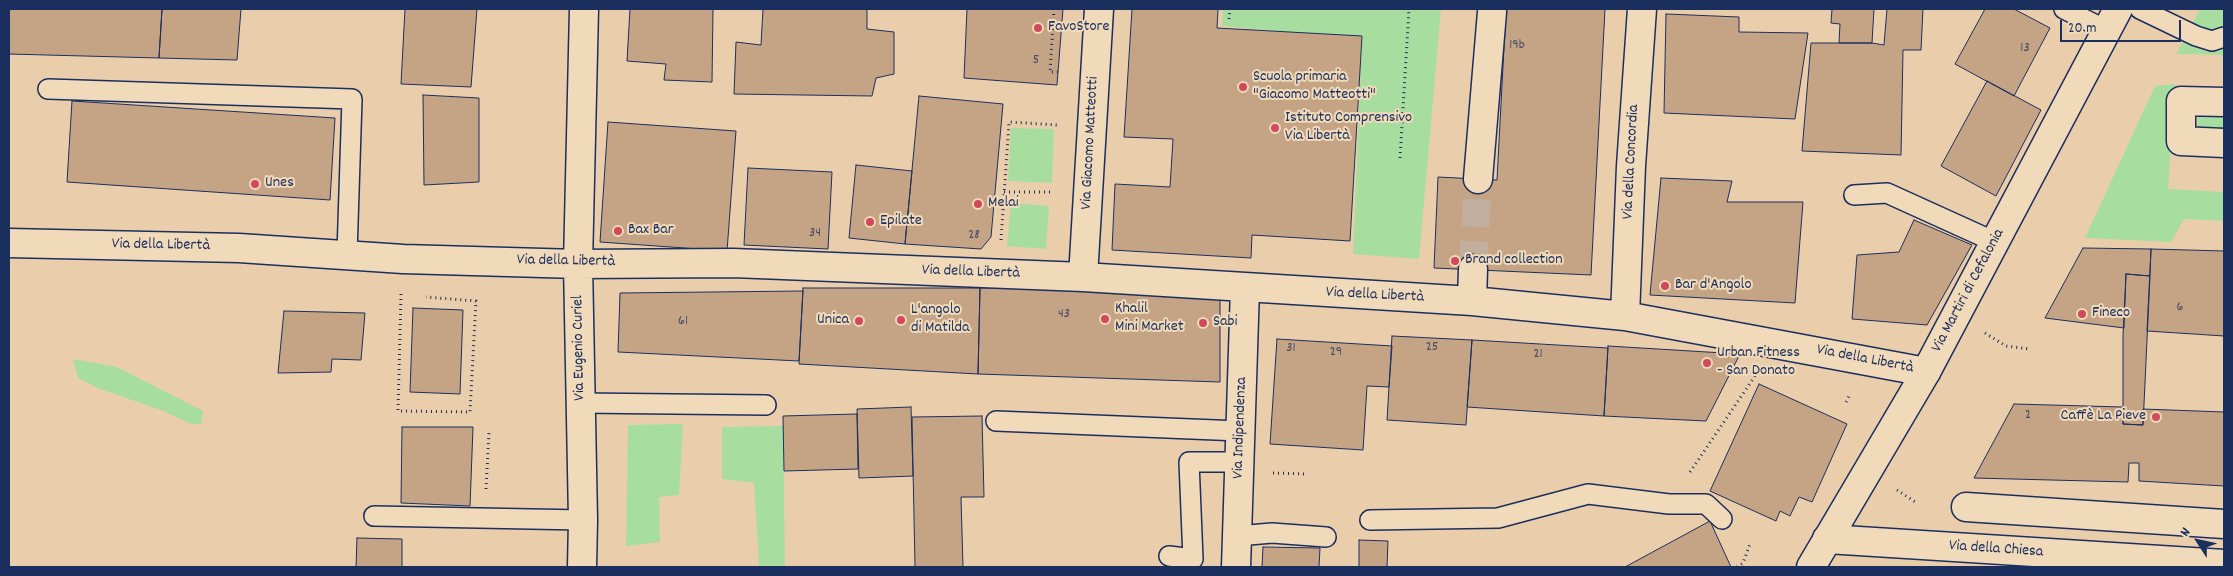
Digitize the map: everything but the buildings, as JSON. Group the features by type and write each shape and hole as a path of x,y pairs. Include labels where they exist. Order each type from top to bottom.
{"street":[{"name":"Via Eugenio Curiel","path":"582,567 583,520 578,264 584,9"},
{"name":"Via Giacomo Matteotti","path":"1083,277 1099,9"},
{"name":"Via della Concordia","path":"1625,316 1631,166 1642,9"},
{"path":"1478,179 1492,12"},
{"name":"Via Martiri di Cefalonia","path":"1811,567 1956,318 2112,20"},
{"path":"2224,102 2181,101 2180,141 2224,144"},
{"name":"Via della Libertà","path":"9,243 239,248 403,259 578,264 733,262 998,275 1083,277 1472,302 1625,316 1926,372"},
{"path":"1472,302 1473,269"},
{"name":"Via Indipendenza","path":"1236,567 1245,288"},
{"path":"1966,507 2224,524"},
{"name":"Via della Chiesa","path":"1828,539 2224,564"}],"lane":[{"path":"2064,9 2112,20"},
{"path":"2140,9 2196,36 2212,41 2224,38"},
{"path":"48,89 352,100 347,254"},
{"path":"1854,195 1887,193 1995,242"},
{"path":"580,403 766,405"},
{"path":"996,421 1240,431"},
{"path":"1169,556 1193,559 1189,462 1239,462"},
{"path":"1370,520 1498,518 1588,494 1669,504 1706,504 1722,519"},
{"path":"374,516 583,520"},
{"path":"1237,536 1272,533 1326,537"}],"path":[{"path":"1054,9 1050,72 1058,72"},
{"path":"1229,19 1230,9"},
{"path":"1400,158 1409,9"},
{"path":"998,275 1009,122 1062,125"},
{"path":"1004,192 1058,192"},
{"path":"403,259 398,411 470,412 476,301 420,297"},
{"path":"401,296 410,296"},
{"path":"1956,318 2006,346 2030,349"},
{"path":"1669,504 1760,368"},
{"path":"485,518 489,432"},
{"path":"1737,567 1743,563 1750,544"}],"green space":[{"path":"1223,9 1441,9 1419,259 1353,254 1362,39 1222,26"},
{"path":"2200,9 2224,9 2224,55 2176,54"},
{"path":"2175,84 2168,189 2224,192 2224,221 2184,219 2171,242 2085,238 2155,86"},
{"path":"2198,110 2224,110 2224,136 2197,135"},
{"path":"1011,128 1054,129 1052,183 1008,181"},
{"path":"1011,203 1049,206 1046,249 1007,246"},
{"path":"73,359 117,367 203,411 201,424 191,424 161,410 100,389 78,378"},
{"path":"683,424 679,495 659,497 660,542 626,546 628,425"},
{"path":"783,426 785,567 759,567 754,483 722,479 722,427"}],"tunnel":[{"path":"1473,269 1478,179"}],"place":[{"name":"FavoStore","path":"1038,28"},
{"name":"Scuola primaria \"Giacomo Matteotti\"","path":"1243,87"},
{"name":"Istituto Comprensivo Via Libertà","path":"1275,128"},
{"name":"Unes","path":"255,184"},
{"name":"Melai","path":"978,204"},
{"name":"Epilate","path":"870,222"},
{"name":"Bax Bar","path":"618,231"},
{"name":"Brand collection","path":"1455,261"},
{"name":"Bar d'Angolo","path":"1665,286"},
{"name":"Fineco","path":"2082,314"},
{"name":"Khalil Mini Market","path":"1105,319"},
{"name":"L'angolo di Matilda","path":"901,320"},
{"name":"Unica","path":"859,321"},
{"name":"Sabi","path":"1203,323"},
{"name":"Urban Fitness - San Donato","path":"1707,363"},
{"name":"Caffè La Pieve","path":"2156,417"}]}
